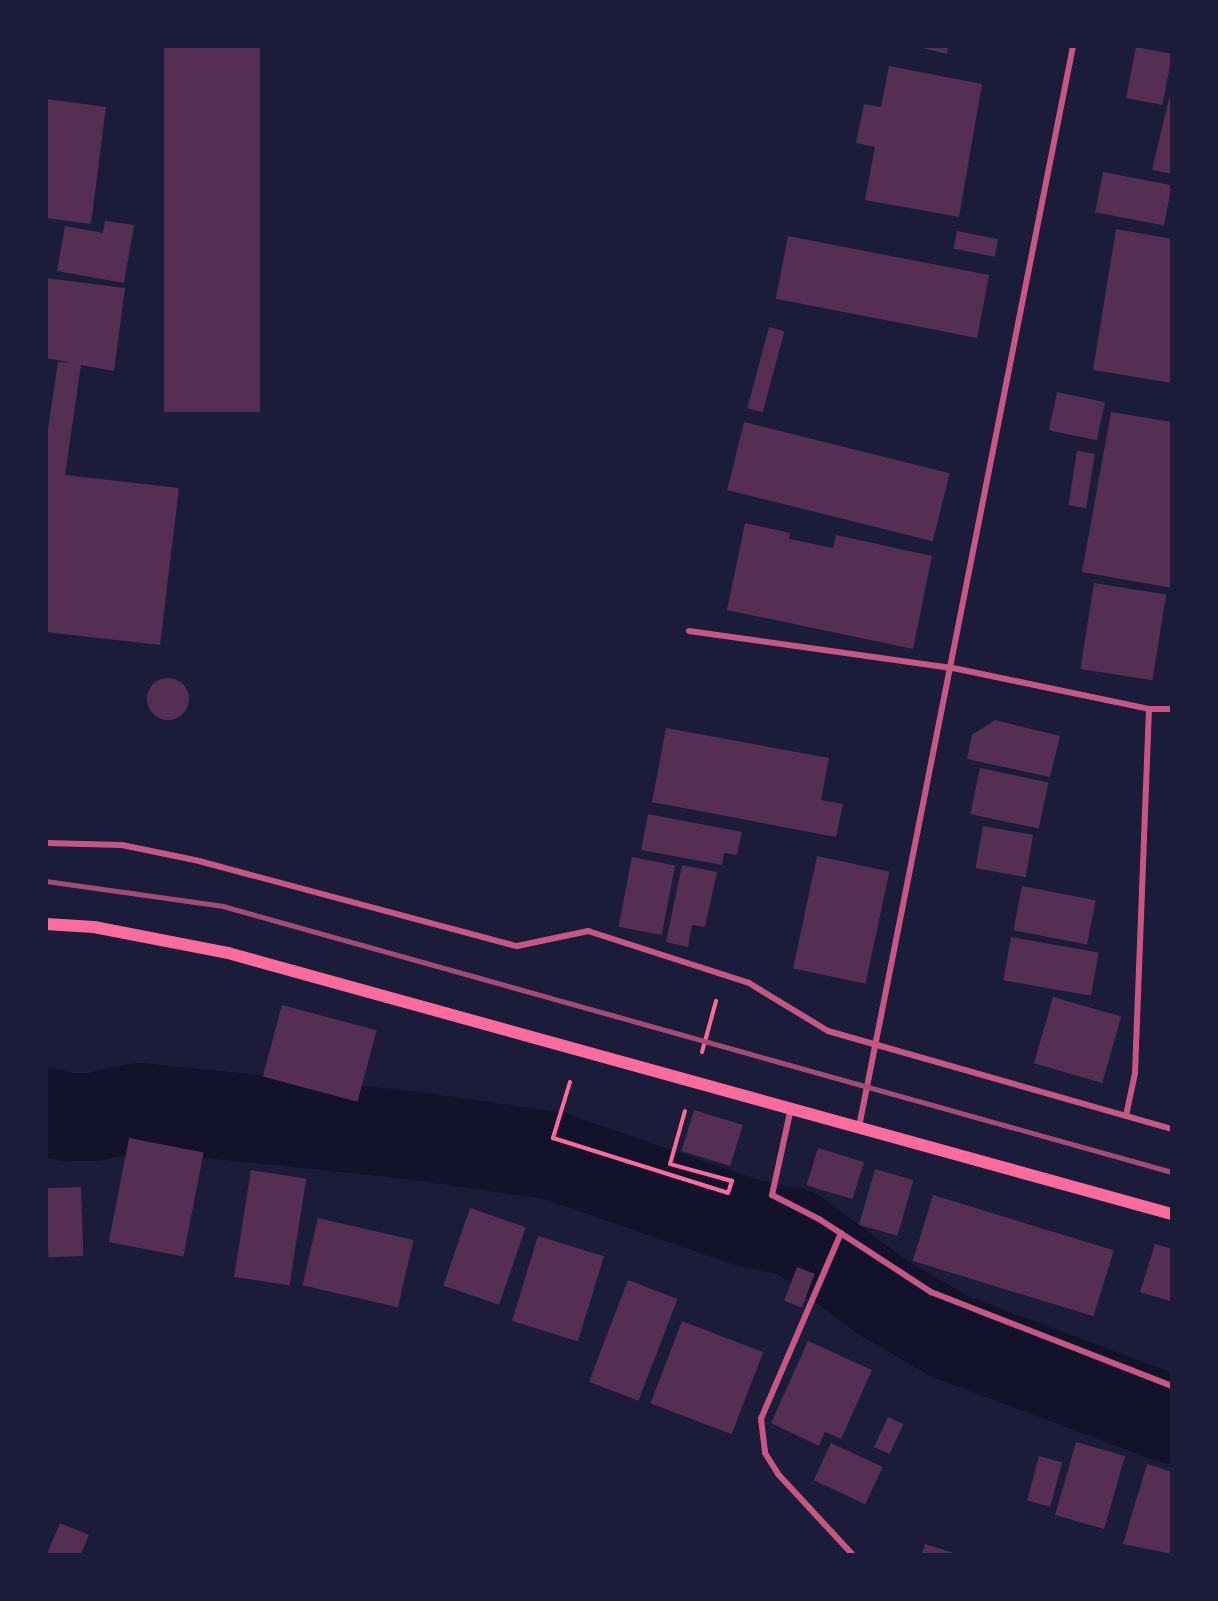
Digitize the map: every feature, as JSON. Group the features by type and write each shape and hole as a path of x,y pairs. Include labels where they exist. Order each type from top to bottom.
{"main road":[{"path":"46,924 94,927 228,953 580,1048 1172,1214"}],"street":[{"path":"859,1127 953,668 1073,46"},
{"path":"689,631 953,668 1149,708 1172,709"},
{"path":"1126,1116 1135,1073 1149,708"},
{"path":"46,843 122,845 199,861 517,946 588,931 749,983 828,1031 877,1047 1172,1129"},
{"path":"791,1108 772,1195 841,1233 931,1292 1172,1386"},
{"path":"841,1233 761,1419 765,1453 778,1474 852,1554"}],"path":[{"path":"580,1048 553,1138 728,1193 732,1181 670,1164 683,1120"}],"building":[{"path":"164,46 260,46 260,412 164,412"},
{"path":"914,46 948,46 947,54"},
{"path":"1136,47 1172,54 1162,105 1126,98"},
{"path":"889,66 982,84 959,217 865,200 875,147 856,143 864,104 881,107"},
{"path":"1172,86 1172,174 1152,170"},
{"path":"46,99 106,107 91,224 46,218"},
{"path":"1103,172 1172,185 1164,226 1095,212"},
{"path":"105,221 134,225 124,283 57,271 65,226 103,233"},
{"path":"1116,229 1172,239 1172,383 1093,370"},
{"path":"957,231 998,239 995,257 954,249"},
{"path":"788,236 989,275 977,338 776,299"},
{"path":"46,278 125,288 114,371 81,365 65,475 179,488 160,645 46,632 46,441 58,362 72,363 46,358"},
{"path":"769,327 784,331 763,412 747,408"},
{"path":"1057,392 1105,402 1097,440 1049,430"},
{"path":"1111,412 1172,422 1172,588 1082,572"},
{"path":"744,422 950,473 933,541 727,490"},
{"path":"1077,451 1095,454 1086,508 1068,505"},
{"path":"745,523 790,533 789,539 833,548 836,535 932,556 913,649 727,610"},
{"path":"1094,583 1166,594 1152,680 1080,669"},
{"path":"168,678 183,684 189,699 183,714 168,720 153,714 147,699 153,684"},
{"path":"995,720 1060,736 1050,777 967,759 972,735"},
{"path":"666,728 829,758 821,800 843,804 836,837 652,802"},
{"path":"980,768 1048,783 1039,829 970,814"},
{"path":"648,814 742,832 737,855 724,853 722,865 641,850"},
{"path":"983,826 1033,835 1026,877 976,868"},
{"path":"817,856 889,871 865,984 793,968"},
{"path":"632,857 675,865 662,935 618,927"},
{"path":"682,865 717,872 705,927 692,925 688,947 666,942"},
{"path":"1022,886 1096,900 1087,944 1013,930"},
{"path":"1011,937 1099,952 1091,996 1003,980"},
{"path":"1053,997 1121,1017 1102,1083 1034,1063"},
{"path":"282,1005 377,1030 358,1102 263,1076"},
{"path":"694,1110 743,1125 730,1166 681,1151"},
{"path":"129,1138 204,1153 183,1257 109,1242"},
{"path":"818,1148 864,1162 853,1199 807,1185"},
{"path":"875,1169 913,1180 897,1236 859,1225"},
{"path":"251,1170 306,1179 289,1285 234,1277"},
{"path":"81,1187 83,1256 48,1257 46,1188"},
{"path":"933,1195 1114,1250 1094,1316 913,1261"},
{"path":"470,1208 526,1227 499,1305 443,1286"},
{"path":"318,1218 413,1240 398,1307 302,1285"},
{"path":"538,1236 604,1256 578,1341 512,1321"},
{"path":"1155,1244 1172,1249 1170,1301 1140,1292"},
{"path":"797,1267 815,1274 802,1307 784,1301"},
{"path":"628,1280 677,1299 638,1401 589,1382"},
{"path":"682,1321 763,1352 732,1434 650,1403"},
{"path":"808,1341 872,1370 841,1439 825,1432 819,1446 771,1423"},
{"path":"888,1417 903,1424 889,1454 874,1447"},
{"path":"1076,1442 1125,1456 1104,1529 1055,1515"},
{"path":"831,1443 883,1467 865,1504 814,1480"},
{"path":"1039,1456 1062,1462 1050,1507 1027,1500"},
{"path":"1147,1464 1172,1472 1172,1554 1123,1544"},
{"path":"60,1523 89,1535 81,1554 47,1554"},
{"path":"925,1544 957,1554 922,1554"}],"waterway":[{"path":"46,1112 68,1117 93,1117 139,1107 409,1135 554,1156 749,1223 796,1233 885,1299 949,1336 1172,1420"}],"railway":[{"path":"46,881 223,906 1172,1172"}]}
